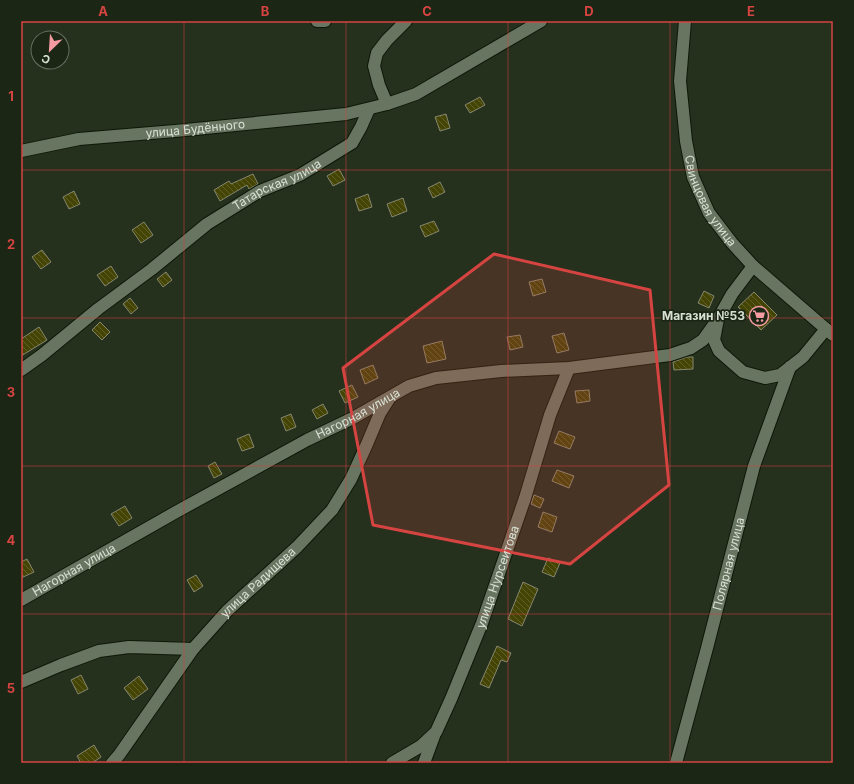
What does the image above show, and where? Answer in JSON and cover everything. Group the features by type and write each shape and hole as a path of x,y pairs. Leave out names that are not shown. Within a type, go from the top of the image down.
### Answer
{"street":[{"path":"317,21 325,21"},
{"path":"387,104 379,86 374,66 377,53 387,40 406,21"},
{"path":"370,108 416,94 541,21"},
{"name":"Свинцовая улица","path":"685,21 680,81 686,142 693,177 709,213 732,243 753,266 830,332"},
{"name":"улица Будённого","path":"21,151 80,139 294,120 346,114 370,108"},
{"name":"Татарская улица","path":"21,370 42,356 98,309 152,269 207,224 260,191 300,174 352,143 370,108"},
{"path":"753,266 732,294 718,319 714,340 719,351 744,372 766,378 780,375 803,357 830,332"},
{"name":"Нагорная улица","path":"21,600 64,574 176,512 308,440 353,418 409,386 436,378 502,371 569,368 670,355 691,348 703,340 718,319"},
{"name":"Полярная улица","path":"676,763 754,466 790,367"},
{"name":"улица Нурсеитова","path":"392,763 420,746 436,732 451,699 482,622 525,498 550,415 569,368"},
{"name":"улица Радищева","path":"112,763 193,648 227,611 297,547 332,510 351,479 368,444 380,413 391,396"},
{"path":"21,682 100,650 129,647 193,648"},
{"path":"424,763 436,732"}],"highlighted area":[{"path":"494,254 650,290 669,485 570,564 373,525 343,368"}],"building":[{"path":"480,97 485,105 470,113 465,105"},
{"path":"446,114 450,128 440,131 435,117"},
{"path":"339,169 345,180 333,186 327,176"},
{"path":"253,174 258,184 249,189 247,185 220,201 214,190 229,181 231,184"},
{"path":"440,182 445,192 433,198 428,188"},
{"path":"74,191 80,204 69,209 63,197"},
{"path":"368,194 372,207 359,211 355,199"},
{"path":"403,198 407,211 392,217 387,204"},
{"path":"434,221 439,231 425,237 420,226"},
{"path":"144,222 153,235 141,243 132,230"},
{"path":"42,250 51,262 41,269 32,257"},
{"path":"111,266 118,277 105,286 97,275"},
{"path":"166,272 172,280 163,287 157,279"},
{"path":"542,279 546,292 533,296 529,282"},
{"path":"704,291 714,296 709,308 698,303"},
{"path":"754,292 777,315 761,330 738,307"},
{"path":"130,298 138,308 131,314 123,304"},
{"path":"100,322 110,332 102,340 92,330"},
{"path":"39,327 47,340 21,356 21,339"},
{"path":"564,333 569,350 557,353 552,336"},
{"path":"520,335 523,347 510,350 507,337"},
{"path":"442,341 446,359 427,363 423,346"},
{"path":"687,357 693,357 693,369 674,370 673,362"},
{"path":"373,365 378,378 365,384 360,370"},
{"path":"352,385 358,397 345,403 339,391"},
{"path":"589,390 590,401 577,403 575,391"},
{"path":"323,404 328,413 317,419 312,410"},
{"path":"291,414 296,427 286,431 281,418"},
{"path":"559,431 575,437 570,449 554,443"},
{"path":"249,434 254,447 242,451 237,439"},
{"path":"215,462 222,474 214,478 208,466"},
{"path":"557,470 574,476 569,488 552,481"},
{"path":"534,495 544,499 540,508 531,504"},
{"path":"125,506 132,518 119,526 111,514"},
{"path":"543,512 557,517 552,532 538,527"},
{"path":"548,558 560,563 554,577 542,572"},
{"path":"27,559 34,572 21,578 21,562"},
{"path":"196,575 203,586 194,592 187,580"},
{"path":"523,582 538,589 522,626 508,619"},
{"path":"497,646 511,653 507,662 501,660 489,688 480,684"},
{"path":"81,675 88,689 78,694 71,680"},
{"path":"139,676 148,689 133,700 124,688"},
{"path":"94,745 101,757 92,763 81,763 77,756"}],"place":[{"name":"Магазин №53","path":"759,316"}]}
